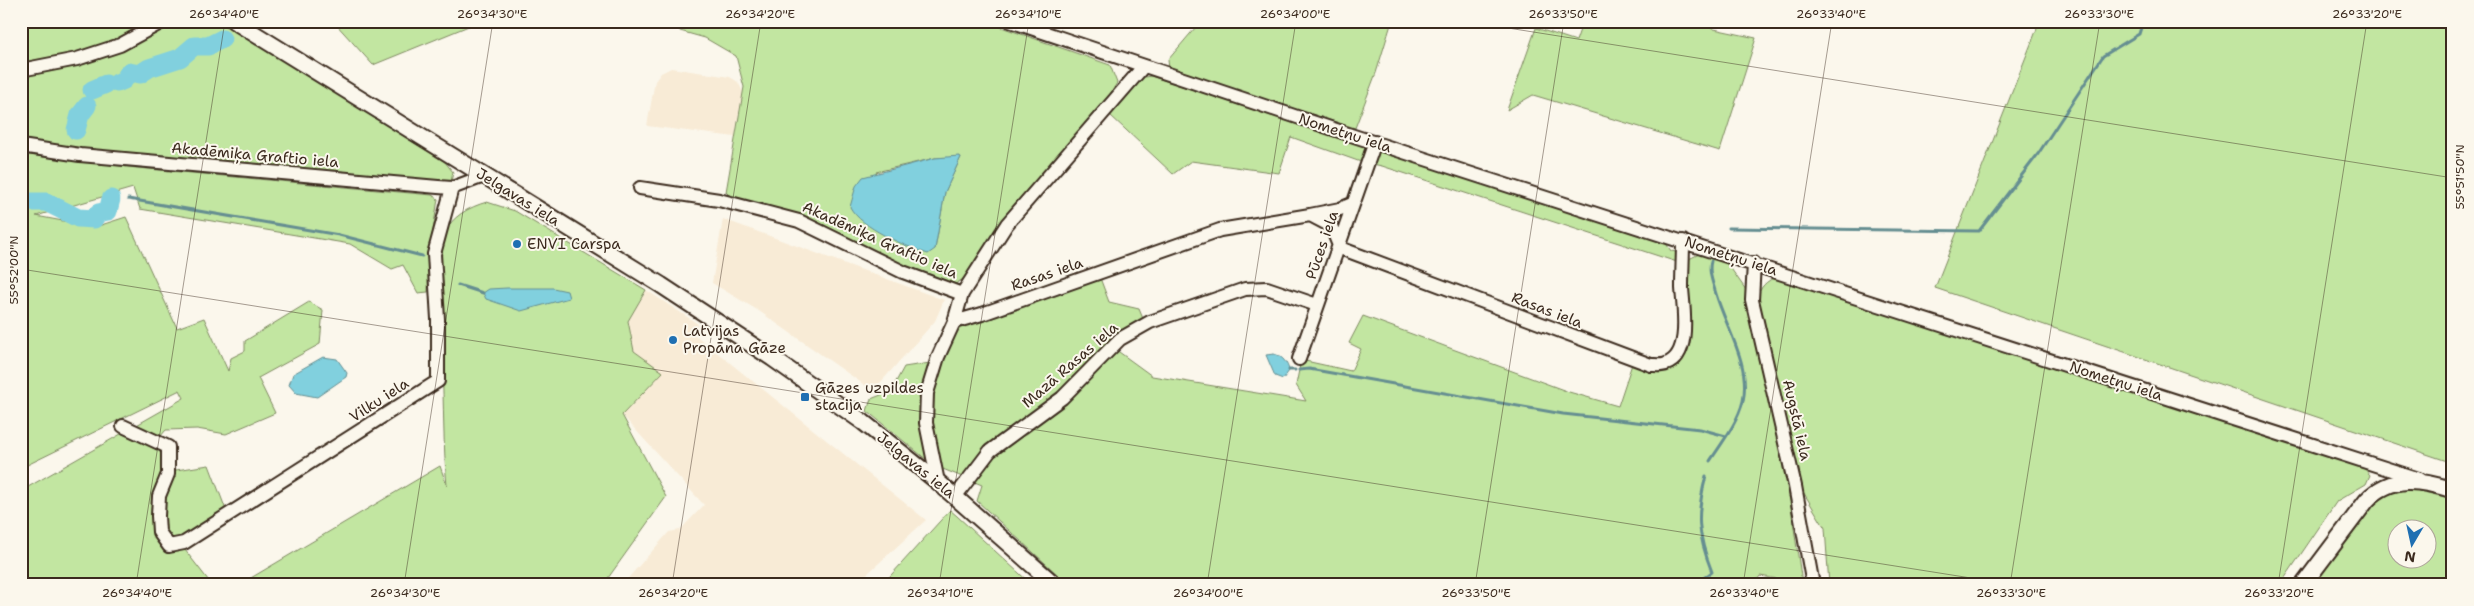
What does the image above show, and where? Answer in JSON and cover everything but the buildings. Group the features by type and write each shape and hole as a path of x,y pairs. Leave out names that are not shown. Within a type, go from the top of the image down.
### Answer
{"street":[{"path":"21,70 77,59 120,45 164,21"},
{"name":"Jelgavas iela","path":"234,21 661,285 772,358 863,422 938,482 1055,585"},
{"name":"Nometņu iela","path":"1010,21 1144,67 2453,490"},
{"path":"962,294 1007,224 1144,67"},
{"name":"Pūces iela","path":"1299,359 1317,305 1340,248 1352,204 1375,142"},
{"name":"Akadēmiķa Graftio iela","path":"21,146 90,156 452,188 484,176"},
{"name":"Vilku iela","path":"123,426 168,447 168,474 159,496 158,516 159,532 169,546 184,543 438,382 438,319 434,254 452,188"},
{"name":"Akadēmiķa Graftio iela","path":"640,188 719,200 799,220 903,272 962,294 954,322"},
{"name":"Rasas iela","path":"954,322 1000,308 1220,230 1310,216 1340,209 1352,204"},
{"path":"1310,216 1331,226 1340,248"},
{"name":"Rasas iela","path":"1340,248 1651,365 1666,364 1676,357 1682,341 1686,314 1682,290 1683,241"},
{"name":"Augstā iela","path":"1754,263 1752,300 1795,486 1813,585"},
{"name":"Mazā Rasas iela","path":"955,497 990,451 1062,398 1120,339 1150,322 1245,289 1267,288 1317,305"},
{"path":"938,482 926,424 927,394 938,357 954,322"},
{"path":"2303,585 2367,500 2378,489 2387,484 2428,482"}],"shaded area":[{"path":"671,68 730,77 738,82 743,92 735,137 647,126 655,81 661,73"},
{"path":"723,219 944,300 935,321 873,391 759,311 712,283"},
{"path":"646,290 698,324 694,334 926,520 855,585 622,585 669,532 680,530 704,505 622,415 662,373 634,351 628,321"}],"green space":[{"path":"21,21 155,21 90,48 21,67"},
{"path":"174,21 220,21 445,162 453,172 451,182 79,148 21,140 21,75 123,48"},
{"path":"471,21 471,25 373,65 334,22"},
{"path":"671,21 984,21 1110,65 1117,83 1101,109 966,277 951,287 807,220 733,199 726,192 744,87 736,56 705,38 680,31","holes":["961,157 945,192 935,249 876,172 935,158"]},
{"path":"1201,21 1392,21 1376,73 1355,128 1169,69 1168,60"},
{"path":"1583,21 1700,21 1714,29 1756,38 1720,151 1533,95 1507,110 1536,28 1576,41"},
{"path":"2040,21 2453,21 2453,463 1935,288"},
{"path":"1151,76 1665,242 1671,251 1676,252 1677,262 1382,166 1358,161 1291,137 1279,173 1191,161 1173,174 1110,115 1139,78"},
{"path":"21,154 137,168 432,195 438,199 429,255 428,292 418,293 403,265 392,269 350,244 140,209 133,188 36,216 95,227 126,217 177,328 204,318 228,371 231,358 245,351 245,341 309,302 323,310 320,344 258,378 275,413 226,434 197,429 166,430 153,445 176,470 209,465 226,510 178,541 212,585 21,585 21,491 184,398 180,390 21,468"},
{"path":"487,202 515,211 646,290 628,321 634,351 663,372 622,415 666,497 603,585 239,585 440,466 447,486 442,364 437,299 439,250 446,229 455,218 467,210"},
{"path":"1699,254 1727,263 1746,290 1790,501 1802,583 1760,576 1753,585 1069,585 977,501 982,485 933,465 867,411 871,399 891,391 904,367 943,361 953,334 961,327 1100,278 1109,302 1139,309 1144,321 1108,344 1152,376 1306,401 1296,385 1301,360 1351,371 1361,349 1349,343 1363,316 1569,392 1618,406 1632,364 1678,361 1686,268 1689,259"},
{"path":"1775,277 2364,468 2370,475 2366,484 2337,501 2280,585 1829,585 1825,528 1799,485 1757,305 1758,295 1762,288"},
{"path":"2411,489 2453,499 2453,585 2312,585 2349,534 2371,508 2391,493"},
{"path":"950,510 957,516 1032,585 882,585"}],"water":[{"path":"961,157 945,192 935,249 928,254 873,229 856,215 850,207 856,186 863,177 935,158"},
{"path":"553,288 567,291 569,298 521,311 486,299 483,293 489,289"},
{"path":"1274,354 1282,358 1288,368 1289,371 1283,379 1275,376 1266,355"},
{"path":"323,357 337,359 347,373 346,377 317,397 296,393 289,385 293,374"}],"waterway":[{"path":"1729,228 1979,231 2038,154 2103,56 2139,34 2143,21"},
{"path":"117,83 124,80 129,72 140,74 149,68 180,58 194,46 208,46 222,39"},
{"path":"92,90 106,84"},
{"path":"76,130 80,115 87,106"},
{"path":"21,208 27,202 46,202 78,218 94,219 98,213 108,211 111,199"},
{"path":"128,199 339,235 422,256"},
{"path":"1710,461 1741,409 1745,387 1741,360 1712,282 1711,261"},
{"path":"458,285 483,293"},
{"path":"1299,370 1309,369 1563,414 1700,429 1726,436"},
{"path":"1289,370 1295,370"},
{"path":"1694,585 1712,572 1703,546 1700,524 1701,502 1706,476"}],"place":[{"name":"ENVI Carspa","path":"517,244"},
{"name":"Latvijas Propāna Gāze","path":"673,340"},
{"name":"Gāzes uzpildes stacija","path":"805,397"}]}
